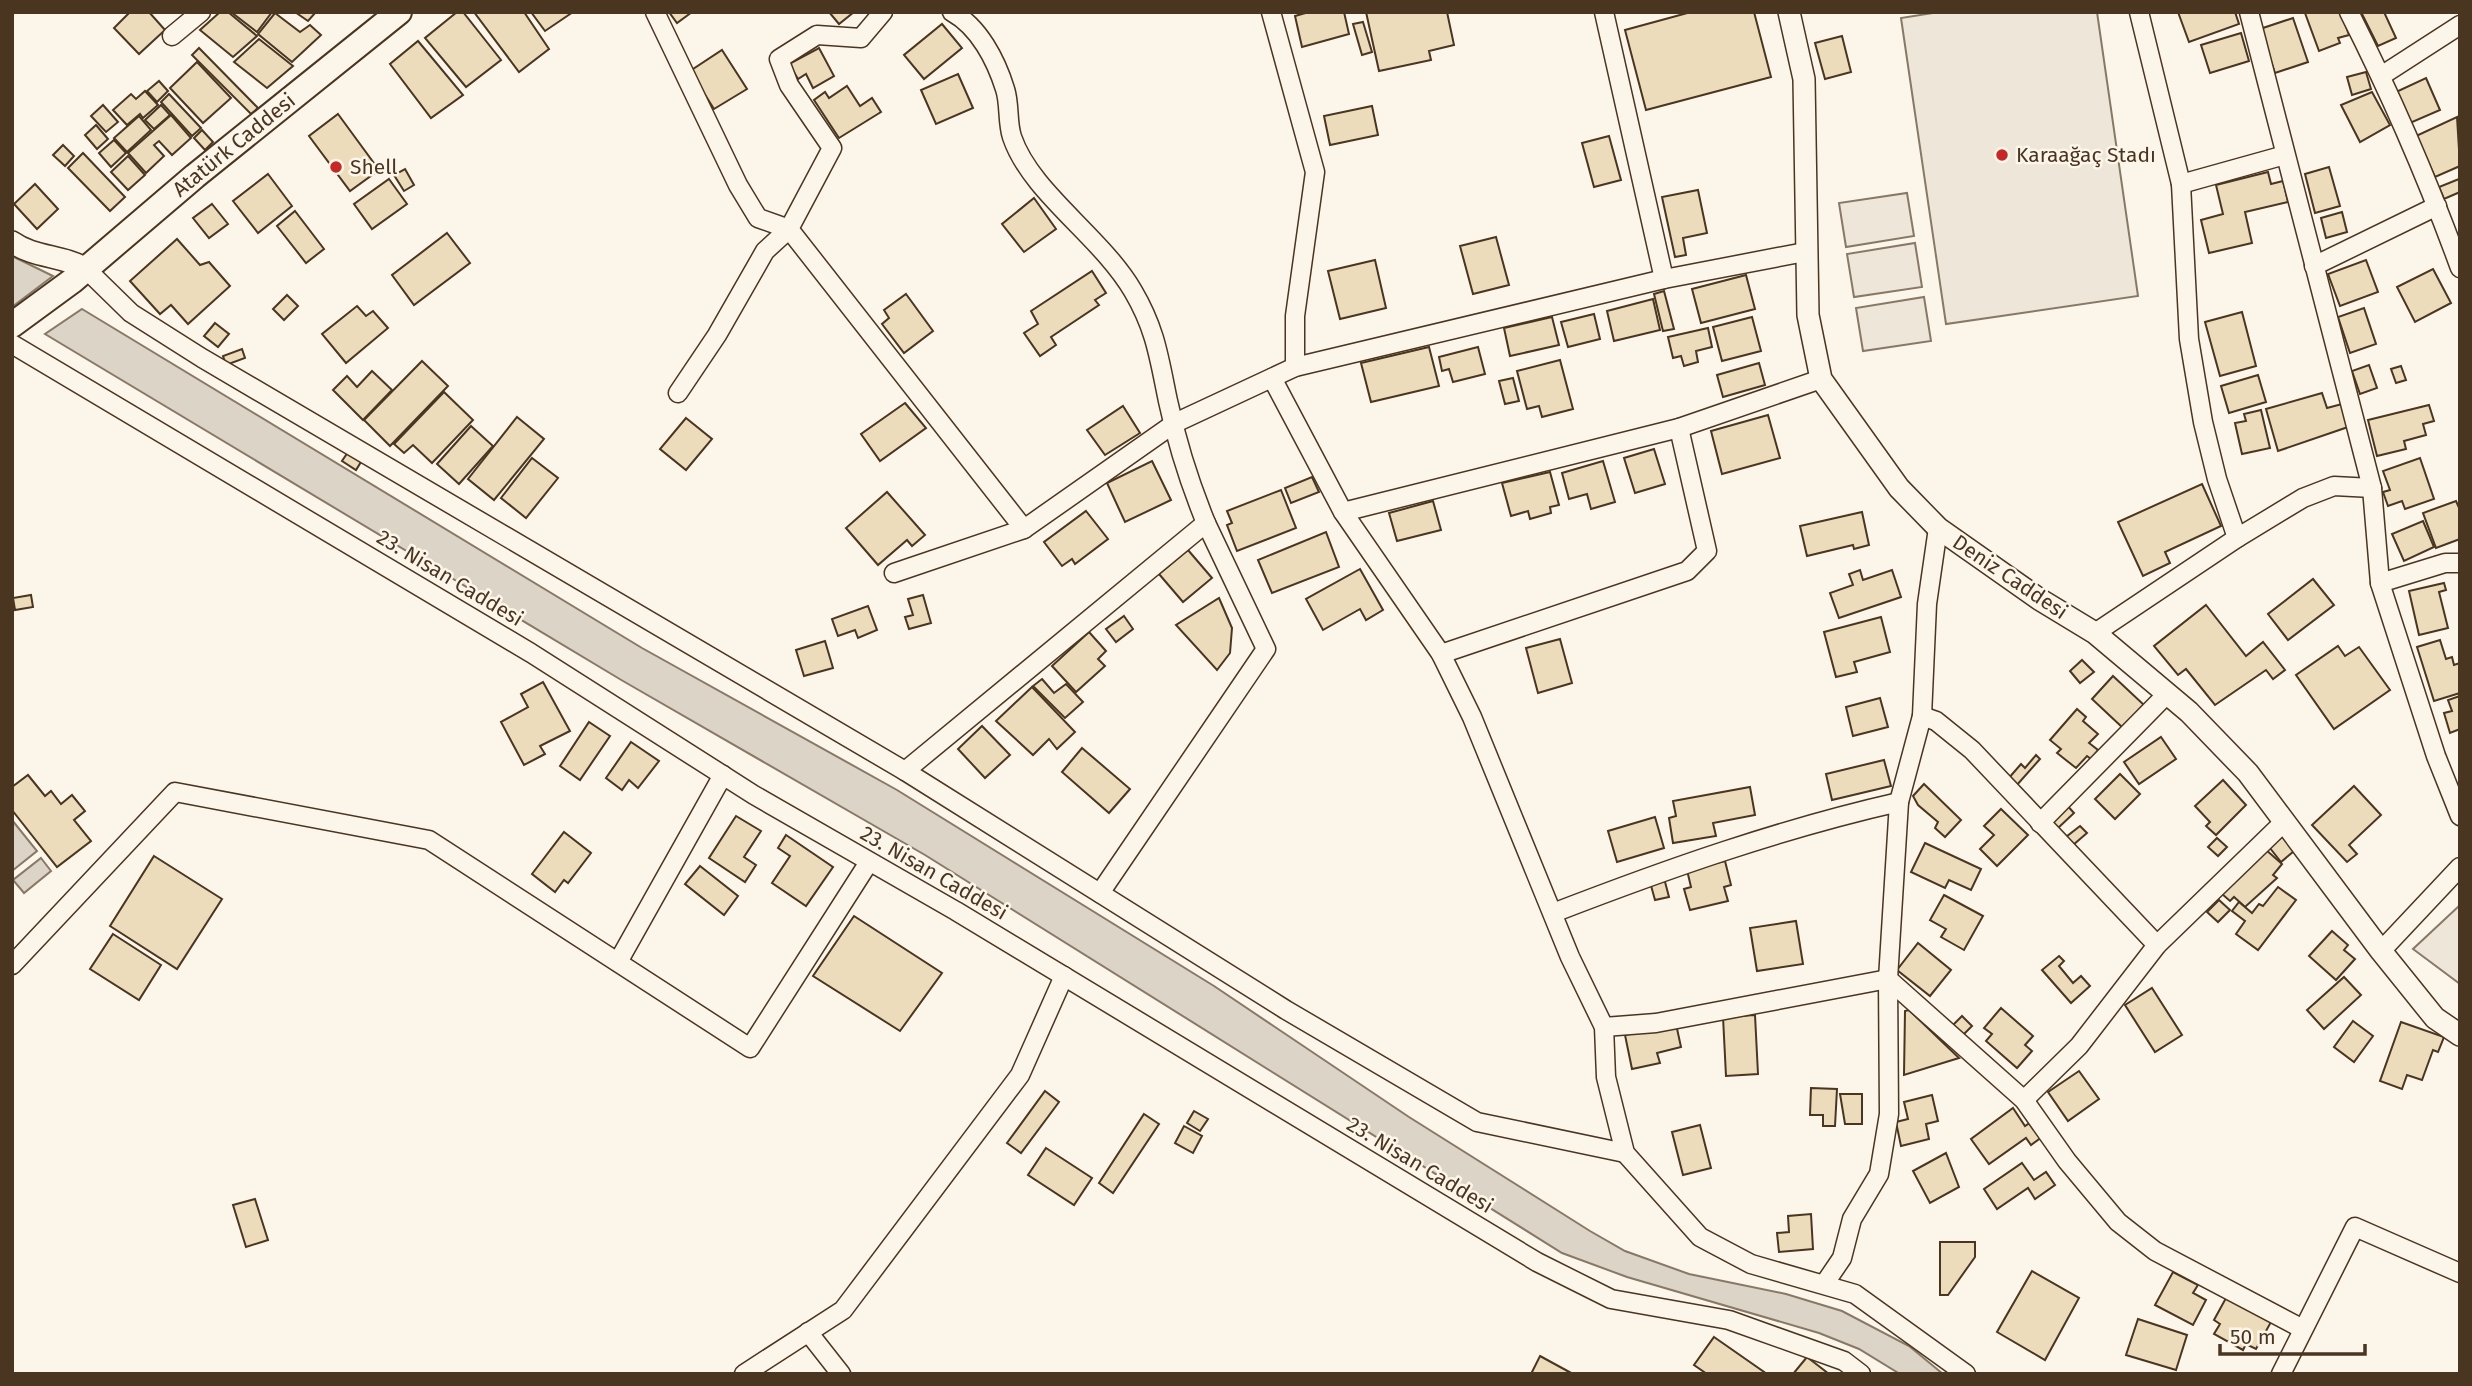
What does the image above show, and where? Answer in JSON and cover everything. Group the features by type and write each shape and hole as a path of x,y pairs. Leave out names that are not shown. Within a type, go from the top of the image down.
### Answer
{"main road":[{"name":"Atatürk Caddesi","path":"12,325 79,275 195,176 400,12"}],"street":[{"path":"173,36 201,12"},
{"path":"655,12 738,185 758,218 789,229 1024,529"},
{"path":"678,393 717,335 765,251 789,229 832,148 789,85 779,59 817,35 861,38 883,12"},
{"path":"952,12 967,21 980,37 1005,90 1012,136 1033,175 1112,258 1134,292 1158,344 1187,477 1266,649 1100,893"},
{"path":"1271,12 1315,172 1294,316 1295,367"},
{"path":"1604,12 1664,279"},
{"name":"Deniz Caddesi","path":"1789,12 1804,79 1808,315 1821,379 1899,488 1938,528 2039,599 2095,633 2167,694 2248,773 2381,951 2435,1018 2460,1035"},
{"path":"2139,12 2181,184 2189,339 2214,467 2237,538"},
{"path":"2249,12 2372,488 2380,583 2435,757 2460,816"},
{"path":"2349,12 2381,76 2437,206 2460,268"},
{"path":"2381,76 2460,25"},
{"path":"2181,184 2285,155"},
{"path":"2314,266 2437,206"},
{"path":"12,242 40,254 68,259 79,275 131,313 202,358 905,771 1286,1010 1477,1122 1625,1153"},
{"path":"894,573 1024,529 1175,423 1295,367 1664,279 1805,253"},
{"name":"23. Nisan Caddesi","path":"12,344 531,653 723,775 1064,976 1537,1262 1611,1299 1729,1320 1844,1361 1861,1374"},
{"path":"1272,378 1343,512 1441,654 1472,717 1553,913 1604,1027 1606,1077 1625,1153 1700,1237 1751,1264 1825,1283 1855,1294 1966,1374"},
{"path":"1343,512 1679,428 1821,379"},
{"path":"1441,654 1687,571 1707,551 1679,428"},
{"path":"2095,633 2237,538 2303,498 2334,486 2372,488"},
{"path":"905,771 1206,523"},
{"path":"1825,1283 1842,1258 1852,1219 1878,1174 1889,1114 1888,979 1899,802 1922,716 1927,604 1938,528"},
{"path":"2380,583 2445,563 2460,563"},
{"path":"2040,823 2167,694"},
{"path":"1922,716 1936,721 1972,750 2157,945"},
{"path":"618,962 723,775"},
{"path":"12,965 176,792 429,840 750,1048 869,862"},
{"path":"1553,913 1654,874 1819,820 1899,802"},
{"path":"2024,1100 2079,1046 2157,945 2284,822"},
{"path":"2381,951 2460,867"},
{"path":"744,1374 843,1310 1020,1075 1064,976"},
{"path":"1604,1027 1656,1023 1888,979"},
{"path":"1888,979 2024,1100 2067,1161 2118,1222 2155,1251 2301,1328"},
{"path":"2281,1374 2301,1328 2355,1227 2460,1273"},
{"path":"808,1332 841,1374"}],"shaded area":[{"path":"1939,12 2097,12 2138,296 1946,324 1901,18"},
{"path":"1907,193 1914,236 1846,247 1839,203"},
{"path":"1915,243 1922,287 1854,297 1847,254"},
{"path":"12,256 53,276 12,307"},
{"path":"1924,297 1931,341 1863,351 1856,308"},
{"path":"82,309 642,648 897,790 1214,986 1409,1117 1590,1231 1625,1251 1689,1274 1786,1294 1842,1311 1909,1346 1943,1374 1900,1374 1859,1349 1819,1333 1627,1277 1562,1253 925,855 623,681 45,334"},
{"path":"12,820 37,851 12,871"},
{"path":"41,858 51,871 24,893 13,880"},
{"path":"2460,905 2460,984 2413,949"}],"building":[{"path":"130,12 149,12 165,30 139,54 114,28"},
{"path":"220,12 228,12 257,36 233,57 200,30"},
{"path":"231,12 272,12 257,32"},
{"path":"295,12 316,12 308,21"},
{"path":"457,12 463,12 501,60 466,87 425,38"},
{"path":"474,12 524,12 549,49 519,72"},
{"path":"531,12 573,12 545,31"},
{"path":"669,12 692,12 677,23"},
{"path":"829,12 854,12 839,24"},
{"path":"1309,12 1344,12 1349,34 1302,47 1295,16"},
{"path":"1366,12 1447,12 1454,45 1429,51 1431,60 1379,71"},
{"path":"1691,12 1754,12 1771,77 1646,110 1625,30"},
{"path":"2178,12 2235,12 2239,24 2189,42"},
{"path":"2341,12 2349,35 2338,38 2340,43 2319,51 2305,13"},
{"path":"2361,12 2384,12 2396,38 2378,46"},
{"path":"275,13 300,32 310,25 321,35 292,62 258,34"},
{"path":"2293,18 2308,62 2275,73 2260,29"},
{"path":"1363,22 1372,52 1362,55 1353,24"},
{"path":"942,24 962,48 924,79 904,55"},
{"path":"2241,33 2249,61 2210,73 2201,45"},
{"path":"1842,36 1851,72 1825,79 1815,43"},
{"path":"259,39 293,66 267,88 234,62"},
{"path":"418,41 463,95 431,118 390,64"},
{"path":"199,48 258,108 251,114 192,55"},
{"path":"819,48 834,76 813,88 806,74 798,79 789,64"},
{"path":"722,50 747,89 714,109 690,71"},
{"path":"197,62 231,98 203,123 170,88"},
{"path":"2366,72 2371,89 2352,95 2347,77"},
{"path":"958,74 973,108 936,124 921,90"},
{"path":"2426,78 2440,110 2410,123 2396,92"},
{"path":"159,81 168,91 157,102 147,91"},
{"path":"847,86 860,106 872,98 881,112 839,138 814,100 825,92 829,98"},
{"path":"145,91 158,105 143,118 140,114 127,125 113,110 131,94 136,99"},
{"path":"2372,92 2390,125 2360,142 2341,105"},
{"path":"169,94 201,128 192,136 161,102"},
{"path":"103,105 118,122 106,132 91,116"},
{"path":"161,105 170,115 154,129 145,120"},
{"path":"1372,106 1378,135 1330,145 1324,116"},
{"path":"338,114 379,170 350,191 309,136"},
{"path":"171,115 191,138 172,155 159,141 154,145 164,156 146,173 128,153"},
{"path":"139,116 151,130 127,152 114,138"},
{"path":"2457,117 2460,166 2435,177 2416,136"},
{"path":"96,125 108,139 97,149 85,135"},
{"path":"202,130 213,142 205,150 194,138"},
{"path":"1609,136 1621,180 1594,187 1582,143"},
{"path":"114,140 126,153 111,167 99,153"},
{"path":"63,145 74,156 65,166 53,155"},
{"path":"83,153 125,197 110,211 68,168"},
{"path":"128,156 145,175 128,190 111,172"},
{"path":"2329,167 2340,206 2315,213 2305,174"},
{"path":"405,169 414,185 404,191 394,175"},
{"path":"2268,172 2271,184 2283,181 2288,202 2245,212 2252,243 2209,253 2201,220 2223,214 2216,185"},
{"path":"268,174 292,206 258,233 233,201"},
{"path":"389,179 407,204 372,229 354,204"},
{"path":"2459,179 2460,192 2444,199 2439,187"},
{"path":"35,184 58,209 37,229 14,204"},
{"path":"1698,190 1707,233 1683,238 1686,255 1675,257 1662,197"},
{"path":"1034,198 1056,229 1024,252 1002,224"},
{"path":"212,204 228,224 209,238 193,218"},
{"path":"295,211 324,249 306,263 277,226"},
{"path":"2342,212 2347,232 2326,238 2321,218"},
{"path":"447,233 470,263 414,305 392,275"},
{"path":"1496,237 1509,285 1473,294 1460,246"},
{"path":"177,239 200,265 209,262 230,286 188,324 171,305 160,314 130,281"},
{"path":"1375,260 1386,308 1340,319 1328,271"},
{"path":"2366,260 2378,292 2340,306 2328,274"},
{"path":"2433,269 2451,303 2415,322 2397,287"},
{"path":"1092,271 1106,293 1095,300 1099,305 1051,337 1056,345 1040,356 1024,333 1038,324 1031,311"},
{"path":"1746,275 1755,309 1701,323 1692,289"},
{"path":"1664,291 1674,329 1663,331 1654,294"},
{"path":"906,294 933,331 904,353 882,324 889,318 884,310"},
{"path":"287,295 298,306 284,320 273,309"},
{"path":"1653,299 1660,330 1614,341 1607,311"},
{"path":"357,306 366,316 373,311 388,328 346,363 322,334"},
{"path":"2364,308 2376,344 2350,353 2338,317"},
{"path":"2242,312 2256,366 2220,376 2205,322"},
{"path":"1594,314 1600,339 1568,347 1561,322"},
{"path":"1552,317 1559,345 1510,356 1504,328"},
{"path":"1752,317 1761,351 1722,361 1713,327"},
{"path":"215,323 229,334 218,347 204,336"},
{"path":"1708,328 1712,347 1696,351 1698,362 1684,366 1681,356 1673,358 1668,337"},
{"path":"1429,347 1439,386 1371,402 1361,363"},
{"path":"1478,347 1485,374 1453,382 1449,369 1442,371 1439,357"},
{"path":"242,349 245,358 226,365 223,356"},
{"path":"1560,360 1573,409 1542,417 1539,406 1527,409 1517,371"},
{"path":"422,361 448,386 390,446 364,420"},
{"path":"1759,363 1765,385 1723,397 1717,375"},
{"path":"2369,365 2377,388 2360,394 2352,371"},
{"path":"2401,366 2406,380 2396,383 2391,369"},
{"path":"372,371 392,390 363,420 333,390 347,376 357,387"},
{"path":"2258,375 2266,402 2229,413 2221,386"},
{"path":"1513,378 1519,401 1505,404 1499,381"},
{"path":"444,392 473,420 432,463 413,445 404,453 394,444"},
{"path":"2322,393 2327,408 2342,404 2348,427 2278,451 2266,409"},
{"path":"905,403 926,428 880,461 861,434"},
{"path":"2429,405 2434,421 2423,424 2426,435 2404,441 2406,449 2377,456 2368,420"},
{"path":"1123,406 1140,433 1105,455 1087,430"},
{"path":"2261,410 2270,448 2242,454 2235,423 2246,421 2244,414"},
{"path":"1768,415 1780,458 1722,474 1711,431"},
{"path":"517,417 544,439 494,500 468,479"},
{"path":"686,418 712,439 686,470 660,449"},
{"path":"471,426 493,446 459,484 437,464"},
{"path":"350,449 364,457 356,470 342,461"},
{"path":"1654,449 1665,484 1635,493 1624,458"},
{"path":"532,458 558,478 526,518 501,498"},
{"path":"2420,458 2434,499 2405,509 2402,501 2388,506 2383,492 2390,490 2383,471"},
{"path":"1152,461 1171,500 1125,522 1107,483"},
{"path":"1603,461 1615,502 1591,509 1587,494 1569,499 1562,473"},
{"path":"1550,472 1559,505 1550,507 1551,513 1530,519 1528,511 1511,516 1502,483"},
{"path":"1312,477 1319,492 1291,503 1285,488"},
{"path":"2202,484 2221,526 2165,552 2170,563 2143,576 2118,522"},
{"path":"1281,490 1296,528 1237,551 1227,525 1232,523 1227,511"},
{"path":"887,492 925,535 912,546 907,540 878,565 846,528"},
{"path":"1433,501 1441,530 1397,541 1389,513"},
{"path":"2456,501 2460,510 2460,539 2436,548 2423,513"},
{"path":"1086,511 1108,539 1075,564 1072,559 1062,566 1044,542"},
{"path":"1862,512 1869,545 1854,549 1853,545 1807,556 1800,526"},
{"path":"2423,521 2434,547 2404,561 2392,534"},
{"path":"1326,532 1339,567 1272,593 1258,560"},
{"path":"1188,550 1212,578 1183,602 1159,574"},
{"path":"1360,569 1383,610 1366,620 1360,609 1323,630 1306,599"},
{"path":"1860,570 1863,580 1892,570 1901,597 1839,618 1830,593 1853,585 1849,574"},
{"path":"2313,579 2334,605 2288,640 2268,614"},
{"path":"2444,583 2446,590 2439,592 2448,628 2419,635 2409,591"},
{"path":"31,595 33,607 15,610 13,598"},
{"path":"923,595 931,623 909,629 905,617 913,615 908,599"},
{"path":"1219,598 1232,628 1230,653 1217,670 1176,625"},
{"path":"2206,605 2246,656 2263,642 2285,670 2273,679 2266,670 2215,705 2186,669 2178,675 2154,646"},
{"path":"868,606 877,630 858,638 855,630 838,636 832,619"},
{"path":"1124,616 1133,629 1116,642 1106,629"},
{"path":"1881,617 1890,652 1854,662 1857,672 1836,677 1824,632"},
{"path":"1089,632 1106,651 1098,659 1105,666 1076,692 1052,666"},
{"path":"1560,639 1572,683 1538,693 1526,648"},
{"path":"2440,640 2446,659 2452,657 2454,665 2460,663 2460,693 2434,701 2417,647"},
{"path":"825,641 833,668 804,676 796,650"},
{"path":"2338,646 2345,656 2359,647 2390,690 2334,729 2296,675"},
{"path":"2082,660 2094,672 2080,683 2070,671"},
{"path":"2113,676 2144,705 2123,728 2092,699"},
{"path":"1042,679 1054,693 1066,684 1083,702 1065,718 1033,686"},
{"path":"543,682 570,731 540,746 545,754 524,765 501,722 528,707 521,694"},
{"path":"1032,687 1075,732 1057,749 1049,739 1033,755 996,721"},
{"path":"2460,696 2460,729 2450,733 2444,713 2452,711 2448,700"},
{"path":"1880,698 1888,727 1853,736 1846,707"},
{"path":"2077,709 2086,717 2083,721 2098,734 2089,743 2098,750 2091,759 2087,756 2076,768 2057,753 2061,749 2050,740"},
{"path":"589,722 610,736 580,780 560,766"},
{"path":"982,726 1010,755 985,778 958,749"},
{"path":"2161,737 2176,759 2139,784 2124,762"},
{"path":"631,742 659,761 638,788 629,780 622,790 606,778"},
{"path":"1082,748 1130,789 1109,813 1062,772"},
{"path":"2036,755 2040,759 2016,786 2008,779 2021,764 2025,768"},
{"path":"1884,760 1891,786 1832,800 1826,774"},
{"path":"2120,774 2140,794 2115,819 2095,799"},
{"path":"28,775 45,796 51,791 61,804 72,795 85,811 74,820 91,841 57,867 12,810 12,787"},
{"path":"2223,780 2246,805 2216,835 2206,826 2210,822 2195,806"},
{"path":"1924,784 1961,820 1945,837 1935,828 1938,822 1918,805 1913,796"},
{"path":"2354,786 2381,815 2349,845 2357,854 2347,862 2312,825"},
{"path":"1750,787 1755,815 1713,823 1716,836 1673,843 1669,818 1676,816 1673,801"},
{"path":"2065,803 2074,813 2057,829 2048,818"},
{"path":"2001,809 2028,835 1997,866 1980,849 1994,835 1984,826"},
{"path":"736,816 761,831 744,857 756,865 745,882 709,858"},
{"path":"1655,817 1664,848 1617,862 1608,831"},
{"path":"2080,826 2087,833 2073,845 2066,837"},
{"path":"564,832 591,853 568,883 564,880 555,892 532,874"},
{"path":"2279,832 2294,851 2281,862 2266,843"},
{"path":"786,835 833,867 806,906 772,883 790,856 778,848"},
{"path":"2217,838 2227,847 2218,856 2208,847"},
{"path":"1925,843 1981,869 1971,890 1949,880 1945,888 1911,872"},
{"path":"2265,849 2282,864 2273,875 2277,878 2245,907 2234,897 2230,901 2222,894"},
{"path":"154,856 222,899 177,969 110,926"},
{"path":"1725,861 1731,885 1724,887 1728,901 1690,910 1684,889 1691,887 1687,870"},
{"path":"700,866 738,896 724,915 685,884"},
{"path":"1664,878 1669,897 1655,900 1650,882"},
{"path":"2278,887 2296,900 2258,950 2236,934 2245,921 2232,911 2239,902 2252,913 2259,904 2263,906"},
{"path":"1944,895 1983,916 1964,950 1941,937 1946,929 1930,920"},
{"path":"2219,900 2230,910 2218,922 2207,912"},
{"path":"854,916 942,973 900,1031 813,976"},
{"path":"1796,921 1803,964 1757,971 1750,928"},
{"path":"2332,931 2348,945 2344,950 2355,959 2336,980 2309,956"},
{"path":"113,934 161,965 139,1000 90,969"},
{"path":"1918,943 1951,970 1930,996 1897,970"},
{"path":"2059,956 2064,961 2059,966 2073,983 2081,976 2090,986 2071,1003 2042,970"},
{"path":"2344,977 2361,995 2324,1029 2307,1010"},
{"path":"2152,988 2182,1035 2155,1052 2125,1005"},
{"path":"2001,1008 2033,1036 2025,1045 2032,1051 2017,1068 1986,1041 1992,1034 1984,1028"},
{"path":"1909,1010 1959,1058 1904,1075 1905,1011"},
{"path":"1755,1015 1758,1074 1726,1076 1723,1017"},
{"path":"1962,1016 1972,1026 1962,1036 1952,1026"},
{"path":"2353,1021 2373,1036 2354,1062 2334,1047"},
{"path":"2401,1022 2444,1037 2438,1052 2433,1050 2422,1080 2407,1075 2402,1089 2380,1081"},
{"path":"1676,1024 1681,1047 1657,1053 1660,1063 1632,1069 1625,1035"},
{"path":"2079,1071 2099,1099 2068,1121 2048,1092"},
{"path":"1811,1088 1837,1089 1835,1126 1823,1126 1823,1115 1810,1115"},
{"path":"1045,1091 1059,1102 1021,1153 1007,1143"},
{"path":"1840,1094 1862,1094 1862,1124 1845,1124"},
{"path":"1932,1095 1938,1121 1926,1124 1929,1139 1901,1146 1896,1122 1908,1119 1904,1102"},
{"path":"2013,1108 2025,1126 2031,1122 2042,1137 2031,1145 2026,1138 1989,1164 1971,1139"},
{"path":"1194,1111 1208,1119 1200,1131 1187,1123"},
{"path":"1144,1114 1159,1124 1113,1193 1099,1183"},
{"path":"1700,1125 1711,1168 1683,1175 1672,1132"},
{"path":"1184,1126 1202,1136 1193,1153 1175,1143"},
{"path":"1046,1148 1092,1178 1074,1205 1028,1175"},
{"path":"1946,1153 1959,1187 1930,1203 1913,1171"},
{"path":"2022,1163 2034,1180 2046,1172 2055,1185 2035,1199 2028,1188 1997,1209 1984,1189"},
{"path":"255,1199 268,1240 246,1247 233,1205"},
{"path":"1811,1214 1813,1249 1779,1252 1777,1233 1789,1232 1788,1216"},
{"path":"1940,1242 1975,1242 1975,1257 1948,1295 1940,1295"},
{"path":"2032,1271 2079,1298 2045,1360 1997,1332"},
{"path":"2173,1272 2198,1285 2193,1293 2206,1300 2193,1325 2155,1305"},
{"path":"2226,1298 2271,1322 2256,1349 2246,1344 2243,1350 2214,1334 2220,1324 2214,1320"},
{"path":"2138,1319 2187,1335 2176,1370 2126,1355"},
{"path":"1714,1337 1767,1374 1707,1374 1694,1365"},
{"path":"1540,1356 1573,1374 1531,1374"},
{"path":"1807,1357 1829,1374 1793,1374"}],"place":[{"name":"Karaağaç Stadı","path":"2002,155"},
{"name":"Shell","path":"336,167"}]}
